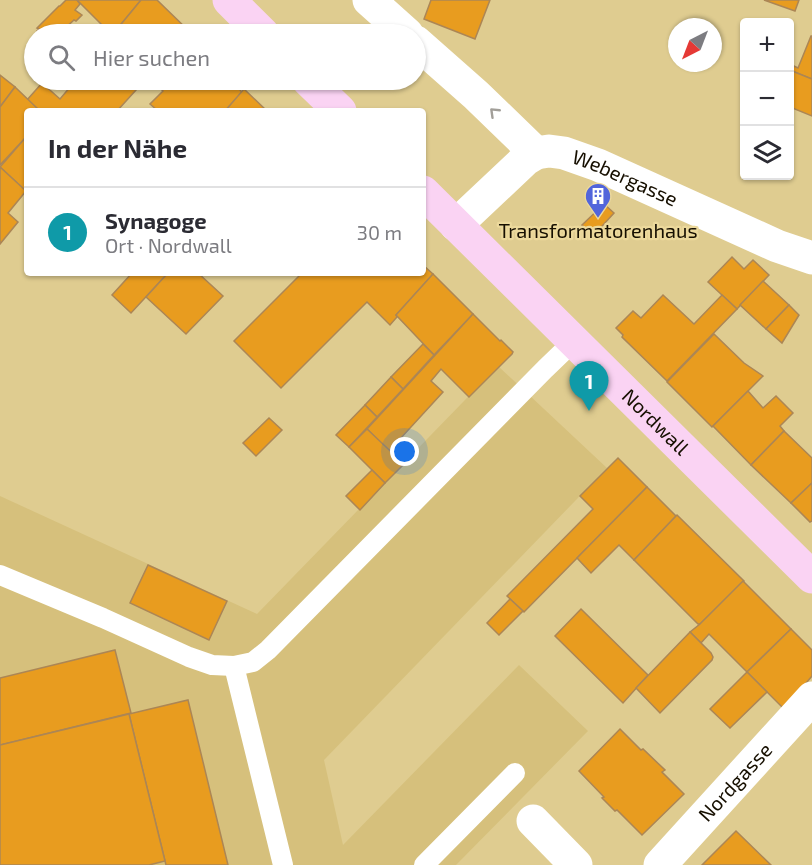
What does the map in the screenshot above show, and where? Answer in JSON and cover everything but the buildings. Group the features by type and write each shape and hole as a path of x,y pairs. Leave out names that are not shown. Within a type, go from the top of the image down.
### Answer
{"main road":[{"path":"229,0 253,24"},
{"path":"319,90 337,108"},
{"name":"Nordwall","path":"426,195 812,577"}],"street":[{"path":"369,0 396,24"},
{"path":"426,51 536,153 526,159 456,225"},
{"name":"Webergasse","path":"536,153 549,151 564,153 598,165 777,246 812,258"},
{"name":"Nordgasse","path":"660,865 812,699"},
{"path":"533,821 576,865"}],"lane":[{"path":"0,575 212,665 234,666 253,662 268,650 573,342"},
{"path":"234,666 283,865"},
{"path":"424,865 515,773"}],"shaded area":[{"path":"498,366 607,468 324,760 343,845 519,665 588,731 456,865 0,865 0,496 257,614"}],"place":[{"name":"Transformatorenhaus","path":"598,219"},
{"name":"Synagoge","path":"589,411"}]}
